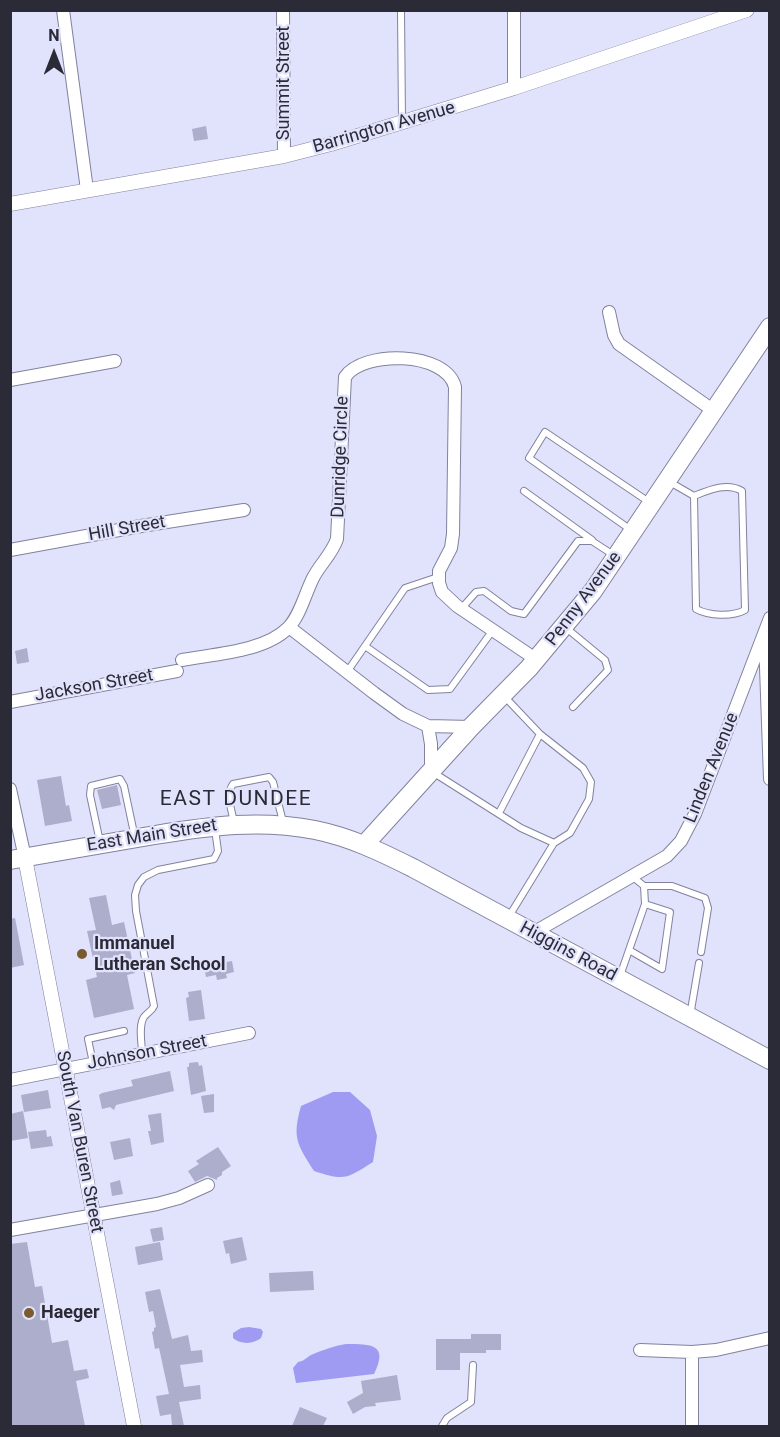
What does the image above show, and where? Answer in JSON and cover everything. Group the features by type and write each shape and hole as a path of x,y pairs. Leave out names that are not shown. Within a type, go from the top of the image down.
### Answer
{"main road":[{"name":"Penny Avenue","path":"365,844 471,727 537,660 564,627 617,557 770,327"},
{"name":"East Main Street","path":"18,859 135,838 235,824 316,830 365,844"},
{"name":"Higgins Road","path":"365,844 770,1060"}],"street":[{"path":"63,10 87,190"},
{"name":"Summit Street","path":"283,10 284,156"},
{"path":"514,10 514,88"},
{"name":"Barrington Avenue","path":"10,204 284,156 402,123 514,88 747,10"},
{"path":"609,312 614,335 620,344 714,411"},
{"name":"Dunridge Circle","path":"289,627 315,575 337,539 344,382 348,373 362,365 396,358 416,360 439,367 449,375 454,384 456,399 453,539 451,548 441,566 439,577"},
{"path":"10,380 115,361"},
{"name":"Hill Street","path":"10,550 244,510"},
{"path":"439,577 442,592 461,609 537,660"},
{"name":"Linden Avenue","path":"533,933 633,877 667,856 678,845 687,832 770,618"},
{"path":"289,627 403,714 428,726 471,727"},
{"name":"Jackson Street","path":"10,702 179,666 257,646 274,638 289,627"},
{"path":"765,632 770,779"},
{"path":"428,726 431,744 431,772"},
{"path":"10,789 18,859"},
{"name":"South Van Buren Street","path":"18,859 65,1069 134,1426"},
{"name":"Johnson Street","path":"10,1080 249,1033"},
{"path":"10,1230 157,1204 179,1198 207,1185"},
{"path":"640,1350 692,1352 716,1350 770,1338"},
{"path":"692,1352 692,1426"}],"lane":[{"path":"401,10 402,123"},
{"path":"633,532 529,458 545,432 652,504"},
{"path":"668,480 694,496"},
{"path":"735,487 742,491 745,610 738,614 705,613 696,609 694,496 714,488 735,487"},
{"path":"524,491 617,557"},
{"path":"461,609 476,592 484,591 511,611 524,614 579,541 592,541"},
{"path":"347,672 405,588 439,577"},
{"path":"564,627 605,660 608,670 573,707"},
{"path":"365,646 428,690 450,689 493,630"},
{"path":"503,695 540,734 583,768 591,782 589,799 570,833 554,843 507,919"},
{"path":"499,813 540,734"},
{"path":"431,772 522,828 554,843"},
{"path":"235,824 228,795 230,788 233,784 269,777 273,782 284,826"},
{"path":"101,844 90,795 91,786 120,779 124,786 135,838"},
{"path":"142,1053 142,1023 154,1006 136,917 135,891 142,879 158,870 214,859 218,851 215,826"},
{"path":"633,877 644,886 672,886 705,898 708,909 701,952"},
{"path":"618,979 645,904 644,886"},
{"path":"629,950 662,969 670,912 645,904"},
{"path":"690,1017 699,963"},
{"path":"93,1064 88,1039 124,1031"},
{"path":"442,1426 447,1418 471,1402 473,1365"}],"shaded area":[{"path":"333,1092 350,1092 370,1110 377,1136 373,1162 345,1177 314,1171 300,1147 297,1134 301,1106"},
{"path":"241,1328 261,1329 263,1332 261,1338 247,1343 233,1338 233,1333"},
{"path":"346,1344 363,1344 378,1351 378,1364 374,1374 296,1383 293,1368 298,1362 319,1351"}],"building":[{"path":"206,126 208,139 194,141 192,129"},
{"path":"27,648 29,662 17,664 15,651"},
{"path":"61,776 66,806 69,805 72,821 45,826 37,780"},
{"path":"117,785 121,805 102,809 97,790"},
{"name":"Immanuel Lutheran School","path":"106,895 112,925 124,922 135,973 127,975 134,1009 94,1018 86,980 97,977 87,931 96,930 89,898"},
{"path":"15,918 24,965 10,968 10,919"},
{"path":"232,961 234,972 226,974 227,978 217,980 216,975 206,977 204,966"},
{"path":"201,990 205,1019 189,1021 186,998 189,997 188,992"},
{"path":"198,1062 199,1066 202,1065 206,1091 191,1095 187,1067 189,1063"},
{"path":"170,1071 174,1091 116,1105 114,1110 110,1107 102,1109 99,1095 102,1093 133,1086 131,1080"},
{"path":"48,1090 51,1108 24,1112 21,1095"},
{"path":"214,1094 214,1112 204,1113 201,1096"},
{"path":"23,1111 28,1138 10,1141 10,1114"},
{"path":"161,1113 164,1142 151,1145 148,1115"},
{"path":"46,1130 47,1137 51,1136 53,1146 31,1149 28,1132"},
{"path":"130,1138 133,1156 114,1160 110,1142"},
{"path":"218,1147 231,1166 222,1172 217,1180 207,1176 195,1182 188,1171 199,1164 196,1161"},
{"path":"120,1180 123,1194 112,1196 110,1183"},
{"path":"162,1227 164,1240 153,1242 150,1229"},
{"path":"242,1237 247,1260 231,1264 223,1241"},
{"name":"Haeger","path":"27,1242 35,1287 42,1286 52,1343 68,1340 74,1371 87,1369 89,1378 76,1381 85,1426 10,1426 10,1244"},
{"path":"160,1242 163,1260 138,1265 135,1247"},
{"path":"313,1271 314,1290 270,1292 269,1273"},
{"path":"160,1289 172,1339 188,1335 191,1351 202,1350 203,1362 180,1365 184,1387 200,1385 201,1399 179,1402 184,1426 172,1426 171,1414 160,1416 156,1396 169,1394 159,1348 155,1349 152,1332 156,1327 153,1311 149,1312 145,1292"},
{"path":"471,1334 501,1334 501,1350 486,1350 486,1353 460,1353 460,1370 436,1370 436,1339 471,1339"},
{"path":"397,1375 401,1400 375,1403 376,1406 365,1407 353,1414 347,1402 363,1393 361,1381"},
{"path":"300,1407 327,1418 323,1426 292,1426"}],"place":[{"name":"Immanuel Lutheran School","path":"82,954"},
{"name":"Haeger","path":"29,1313"}],"district":[{"name":"EAST DUNDEE","path":"236,800"}]}
